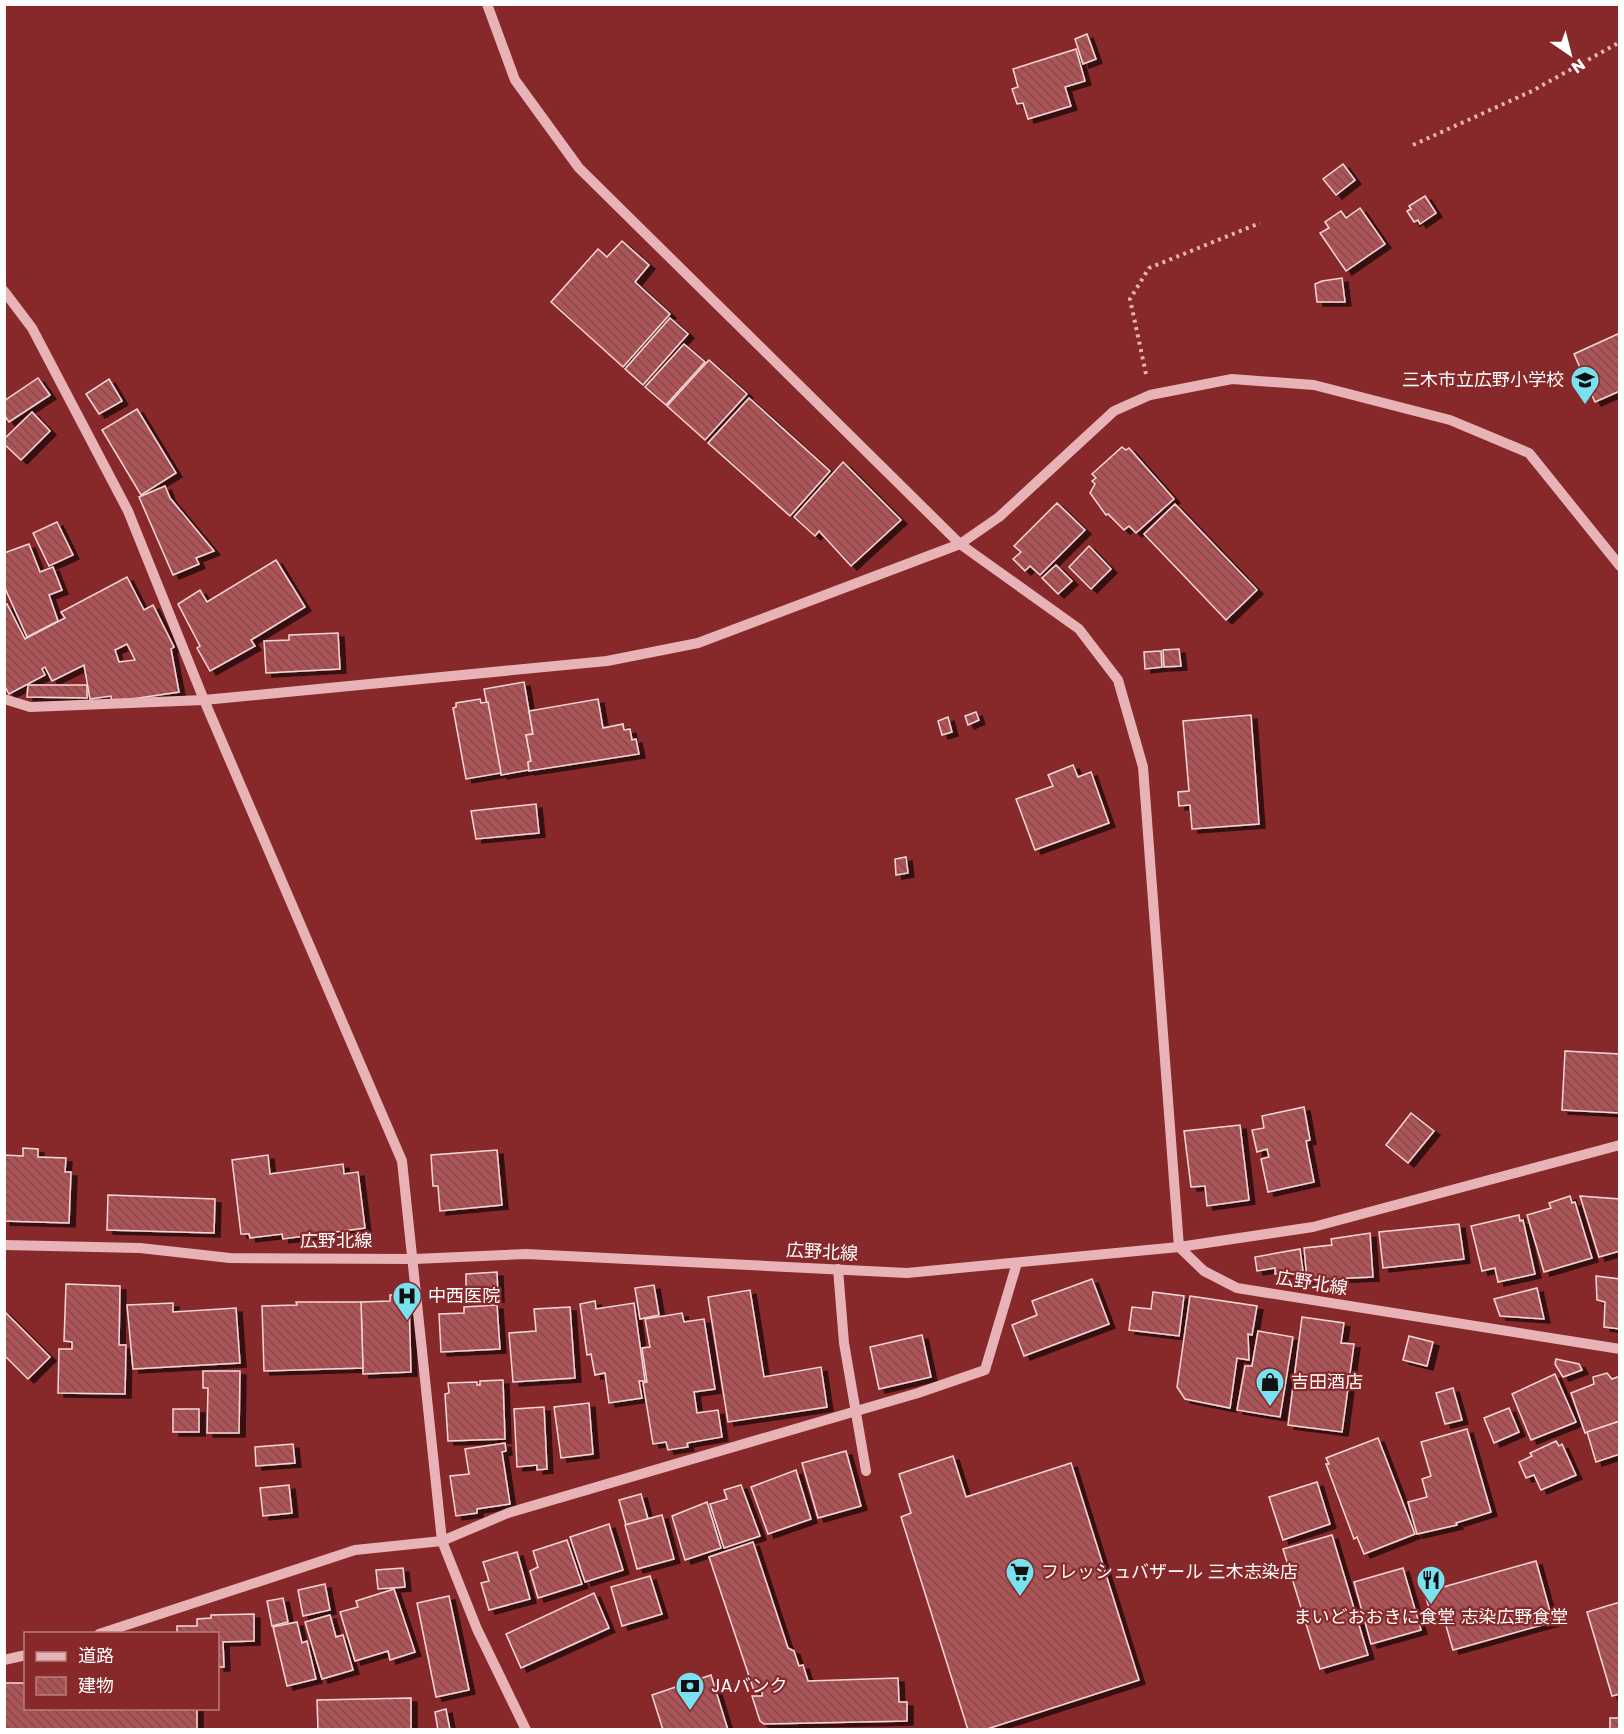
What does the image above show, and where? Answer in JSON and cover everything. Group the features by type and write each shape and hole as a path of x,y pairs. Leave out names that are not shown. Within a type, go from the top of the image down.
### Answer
{"street":[{"path":"488,4 515,80 579,168 960,544 1079,629 1119,680 1143,766 1179,1247 1313,1227 1620,1145"},
{"path":"4,291 32,328 128,511 204,700 402,1161 442,1541 477,1629 526,1730"},
{"path":"4,699 30,707 204,700 607,661 698,643 960,544 999,517 1114,411 1150,395 1232,379 1314,385 1450,420 1529,453 1620,566"},
{"name":"広野北線","path":"4,1245 140,1248 231,1258 414,1259 526,1254 907,1273 1179,1247 1204,1271 1237,1288 1620,1349"},
{"path":"105,1632 355,1550 442,1541 508,1514 857,1411 985,1370 1017,1263"},
{"path":"838,1269 844,1343 866,1471"},
{"path":"4,1660 24,1655"}],"path":[{"path":"1413,145 1532,91 1620,42"},
{"path":"1150,395 1130,299 1149,268 1260,223"}],"building":[{"path":"1087,34 1096,59 1083,64 1075,39"},
{"path":"1076,49 1085,81 1065,87 1071,106 1028,119 1023,103 1017,104 1012,89 1018,87 1013,69"},
{"path":"1343,164 1355,180 1336,195 1323,179"},
{"path":"1425,196 1436,213 1420,224 1418,220 1414,222 1407,211 1411,209 1409,206"},
{"path":"1360,208 1385,244 1346,271 1320,233 1329,228 1325,222 1341,211 1346,218"},
{"path":"622,241 649,265 635,282 670,314 623,367 551,302 598,249 607,257"},
{"path":"1342,278 1345,302 1317,302 1315,284"},
{"path":"670,318 688,334 643,385 625,369"},
{"path":"1620,333 1620,391 1595,402 1574,354"},
{"path":"684,344 705,362 666,405 645,387"},
{"path":"709,360 747,394 705,440 667,406"},
{"path":"38,378 50,395 9,422 4,415 4,401"},
{"path":"109,379 122,401 99,414 86,394"},
{"path":"749,398 830,471 790,516 708,443"},
{"path":"137,409 176,473 141,495 102,430"},
{"path":"32,412 50,431 21,460 4,444 4,439"},
{"path":"1122,447 1126,450 1129,448 1174,499 1136,533 1129,526 1124,530 1108,514 1106,515 1090,493 1095,484 1092,481 1096,478 1092,474"},
{"path":"843,462 901,520 851,566 819,531 815,536 794,517"},
{"path":"165,486 170,498 214,551 196,558 199,564 173,575 139,497"},
{"path":"1057,503 1085,530 1040,575 1030,566 1025,571 1013,559 1021,552 1014,546"},
{"path":"1175,504 1257,590 1226,620 1144,534"},
{"path":"57,522 73,555 49,566 33,533"},
{"path":"29,544 40,572 53,567 62,590 49,595 58,621 27,637 4,586 4,553"},
{"path":"1089,546 1111,569 1091,589 1069,567"},
{"path":"276,560 305,607 251,640 255,646 210,671 197,648 200,646 178,604 200,590 207,602"},
{"path":"1056,565 1072,581 1058,594 1042,578"},
{"path":"127,577 144,610 153,605 174,647 171,649 179,692 112,702 111,696 90,699 84,665 52,681 45,667 42,669 45,675 9,694 4,685 4,605 7,604 25,639 65,618 61,612","holes":["127,644 135,660 119,662 115,650"]},
{"path":"338,633 340,669 266,673 264,641 289,640 289,635"},
{"path":"1179,649 1181,666 1164,667 1163,650"},
{"path":"1161,651 1162,667 1145,669 1144,652"},
{"path":"524,682 533,734 526,735 531,761 528,762 529,770 501,775 484,689"},
{"path":"28,685 87,685 87,698 27,697"},
{"path":"480,699 481,703 488,702 501,773 466,779 453,708 456,707 456,703"},
{"path":"598,699 603,728 623,724 624,730 630,729 632,740 636,739 639,754 529,771 528,762 531,761 526,735 533,734 529,711"},
{"path":"976,712 979,720 968,725 965,716"},
{"path":"1251,715 1259,824 1192,829 1190,805 1179,806 1178,792 1189,791 1183,721"},
{"path":"948,717 952,732 942,735 938,721"},
{"path":"1073,765 1078,777 1091,772 1109,823 1035,850 1016,799 1053,786 1048,775"},
{"path":"536,804 539,833 476,839 471,811"},
{"path":"906,857 908,873 896,875 895,859"},
{"path":"1565,1051 1620,1054 1620,1113 1562,1110"},
{"path":"1304,1107 1310,1140 1306,1141 1314,1182 1268,1192 1261,1159 1269,1157 1267,1149 1257,1152 1252,1130 1264,1128 1262,1116"},
{"path":"1411,1113 1434,1131 1408,1163 1386,1145"},
{"path":"1240,1125 1249,1200 1207,1206 1205,1186 1191,1187 1184,1131"},
{"path":"23,1148 38,1149 38,1157 66,1158 65,1172 71,1172 69,1223 4,1221 4,1155 23,1156"},
{"path":"497,1150 502,1205 440,1211 438,1186 433,1186 431,1155"},
{"path":"268,1155 270,1174 343,1164 344,1174 358,1172 365,1228 283,1239 282,1234 250,1238 249,1234 241,1234 232,1160"},
{"path":"108,1195 215,1199 214,1233 107,1230"},
{"path":"1570,1196 1572,1203 1575,1202 1592,1258 1544,1272 1527,1215 1551,1208 1549,1203"},
{"path":"1580,1196 1620,1199 1620,1251 1599,1257"},
{"path":"1519,1215 1520,1221 1523,1220 1535,1274 1498,1282 1495,1268 1482,1271 1471,1226"},
{"path":"1459,1224 1464,1259 1383,1268 1379,1232"},
{"path":"1370,1233 1373,1277 1307,1280 1304,1248 1332,1245 1331,1239"},
{"path":"1300,1249 1303,1271 1275,1274 1275,1268 1257,1271 1255,1257"},
{"path":"497,1272 498,1298 466,1300 466,1274"},
{"path":"1596,1276 1620,1279 1620,1329 1604,1327 1605,1302 1597,1300"},
{"path":"1092,1279 1109,1324 1024,1356 1012,1325 1037,1315 1032,1301"},
{"path":"66,1284 120,1286 119,1345 126,1345 125,1394 58,1393 59,1349 72,1349 72,1342 64,1341"},
{"path":"654,1285 659,1315 640,1319 635,1288"},
{"path":"1537,1288 1544,1319 1500,1316 1494,1299"},
{"path":"750,1290 764,1377 821,1367 827,1407 728,1422 708,1297"},
{"path":"1153,1292 1184,1296 1179,1336 1129,1330 1132,1307 1151,1309"},
{"path":"390,1295 400,1295 401,1301 409,1301 411,1372 363,1374 361,1302 390,1301"},
{"path":"1190,1296 1257,1306 1252,1335 1248,1334 1249,1360 1237,1358 1230,1408 1185,1399 1177,1387"},
{"path":"595,1301 596,1309 634,1303 645,1381 639,1381 642,1398 609,1403 605,1373 595,1375 591,1354 587,1355 580,1304"},
{"path":"296,1302 361,1302 363,1368 264,1371 262,1306 297,1305"},
{"path":"173,1303 173,1312 236,1308 240,1363 133,1369 127,1305"},
{"path":"497,1305 500,1349 441,1352 439,1314 464,1313 464,1307"},
{"path":"570,1307 575,1378 513,1382 509,1333 536,1331 534,1309"},
{"path":"4,1311 50,1357 28,1379 4,1355"},
{"path":"682,1313 684,1322 704,1319 715,1389 694,1392 697,1413 718,1410 722,1437 687,1443 688,1447 668,1450 666,1442 653,1444 643,1383 647,1382 642,1348 650,1347 645,1319"},
{"path":"1302,1317 1344,1323 1341,1343 1354,1344 1342,1432 1288,1425"},
{"path":"1258,1331 1293,1337 1280,1417 1237,1410 1245,1366 1252,1366"},
{"path":"922,1335 931,1377 879,1389 870,1347"},
{"path":"1409,1336 1433,1342 1427,1366 1403,1360"},
{"path":"1556,1359 1579,1364 1582,1370 1563,1377 1555,1364"},
{"path":"203,1371 240,1371 239,1433 207,1433 208,1388 203,1388"},
{"path":"1607,1373 1612,1379 1620,1376 1620,1421 1585,1433 1571,1393 1594,1384 1593,1377"},
{"path":"1555,1374 1576,1422 1531,1440 1512,1394"},
{"path":"503,1380 505,1439 448,1441 445,1394 449,1393 448,1383 477,1382 477,1385 480,1385 480,1381"},
{"path":"1453,1388 1462,1420 1445,1424 1436,1393"},
{"path":"589,1403 593,1454 561,1458 554,1407"},
{"path":"544,1407 547,1469 537,1470 537,1465 517,1467 514,1409"},
{"path":"1509,1408 1519,1432 1494,1443 1484,1418"},
{"path":"173,1409 199,1409 199,1432 173,1432"},
{"path":"1620,1421 1620,1454 1596,1462 1587,1432"},
{"path":"1467,1429 1491,1512 1456,1523 1457,1525 1417,1534 1408,1502 1427,1497 1422,1479 1431,1476 1421,1442"},
{"path":"1378,1438 1415,1534 1364,1554 1357,1537 1354,1539 1326,1464 1329,1464 1326,1458"},
{"path":"1556,1441 1559,1446 1562,1444 1576,1475 1541,1490 1534,1475 1526,1478 1519,1462 1532,1456 1530,1453"},
{"path":"505,1443 506,1451 502,1452 510,1504 477,1509 477,1513 456,1516 450,1476 469,1474 465,1449"},
{"path":"293,1444 295,1463 256,1466 255,1447"},
{"path":"846,1451 861,1506 818,1518 802,1463"},
{"name":"フレッシュバザール 三木志染店","path":"953,1456 966,1497 1071,1463 1139,1680 984,1730 968,1730 901,1517 911,1513 899,1474"},
{"path":"796,1470 811,1519 768,1534 751,1487"},
{"path":"1317,1482 1330,1524 1283,1540 1269,1497"},
{"path":"289,1485 292,1513 263,1516 260,1488"},
{"path":"741,1485 760,1536 724,1548 710,1504 727,1499 724,1490"},
{"path":"641,1494 648,1519 626,1525 619,1500"},
{"path":"707,1502 721,1548 685,1560 672,1516"},
{"path":"662,1515 674,1559 637,1569 625,1525"},
{"path":"609,1524 623,1570 585,1582 570,1537"},
{"path":"1332,1535 1368,1655 1320,1669 1283,1549"},
{"path":"567,1540 582,1584 538,1598 530,1571 538,1567 533,1551"},
{"path":"753,1542 788,1648 794,1651 799,1666 803,1665 808,1681 898,1678 899,1702 907,1702 907,1721 764,1724 760,1721 752,1696 762,1696 762,1688 754,1691 709,1557"},
{"path":"517,1552 530,1599 489,1610 481,1583 489,1581 483,1562"},
{"path":"1536,1561 1553,1622 1453,1650 1443,1615 1432,1618 1426,1598 1438,1595 1436,1589"},
{"path":"403,1568 405,1587 378,1589 376,1570"},
{"path":"1403,1568 1421,1630 1371,1644 1354,1582"},
{"path":"650,1576 662,1614 622,1626 611,1587"},
{"path":"325,1584 330,1610 303,1616 298,1590"},
{"path":"394,1589 415,1652 390,1660 388,1651 355,1661 340,1612 358,1607 356,1601"},
{"path":"594,1593 609,1628 521,1668 506,1634"},
{"path":"449,1596 469,1690 436,1697 417,1603"},
{"path":"283,1598 288,1622 272,1626 267,1601"},
{"path":"1620,1602 1620,1694 1612,1696 1587,1612"},
{"path":"254,1614 254,1641 223,1642 224,1667 219,1667 219,1632 177,1632 177,1626 197,1626 197,1619 211,1618 211,1615"},
{"path":"330,1615 336,1637 343,1635 353,1670 322,1679 305,1622"},
{"path":"297,1622 302,1643 307,1641 316,1679 287,1686 273,1627"},
{"name":"JAバンク","path":"711,1675 728,1730 663,1730 652,1695"},
{"path":"4,1683 24,1683 24,1710 197,1710 197,1730 4,1730"},
{"path":"411,1698 411,1730 318,1730 317,1700"},
{"path":"446,1709 450,1730 438,1730 435,1712"},
{"path":"1610,1718 1620,1718 1620,1730 1610,1730"}],"place":[{"name":"三木市立広野小学校","path":"1585,406"},
{"name":"中西医院","path":"407,1322"},
{"name":"吉田酒店","path":"1270,1408"},
{"name":"フレッシュバザール 三木志染店","path":"1020,1598"},
{"name":"まいどおおきに食堂 志染広野食堂","path":"1431,1606"},
{"name":"JAバンク","path":"690,1712"}]}
